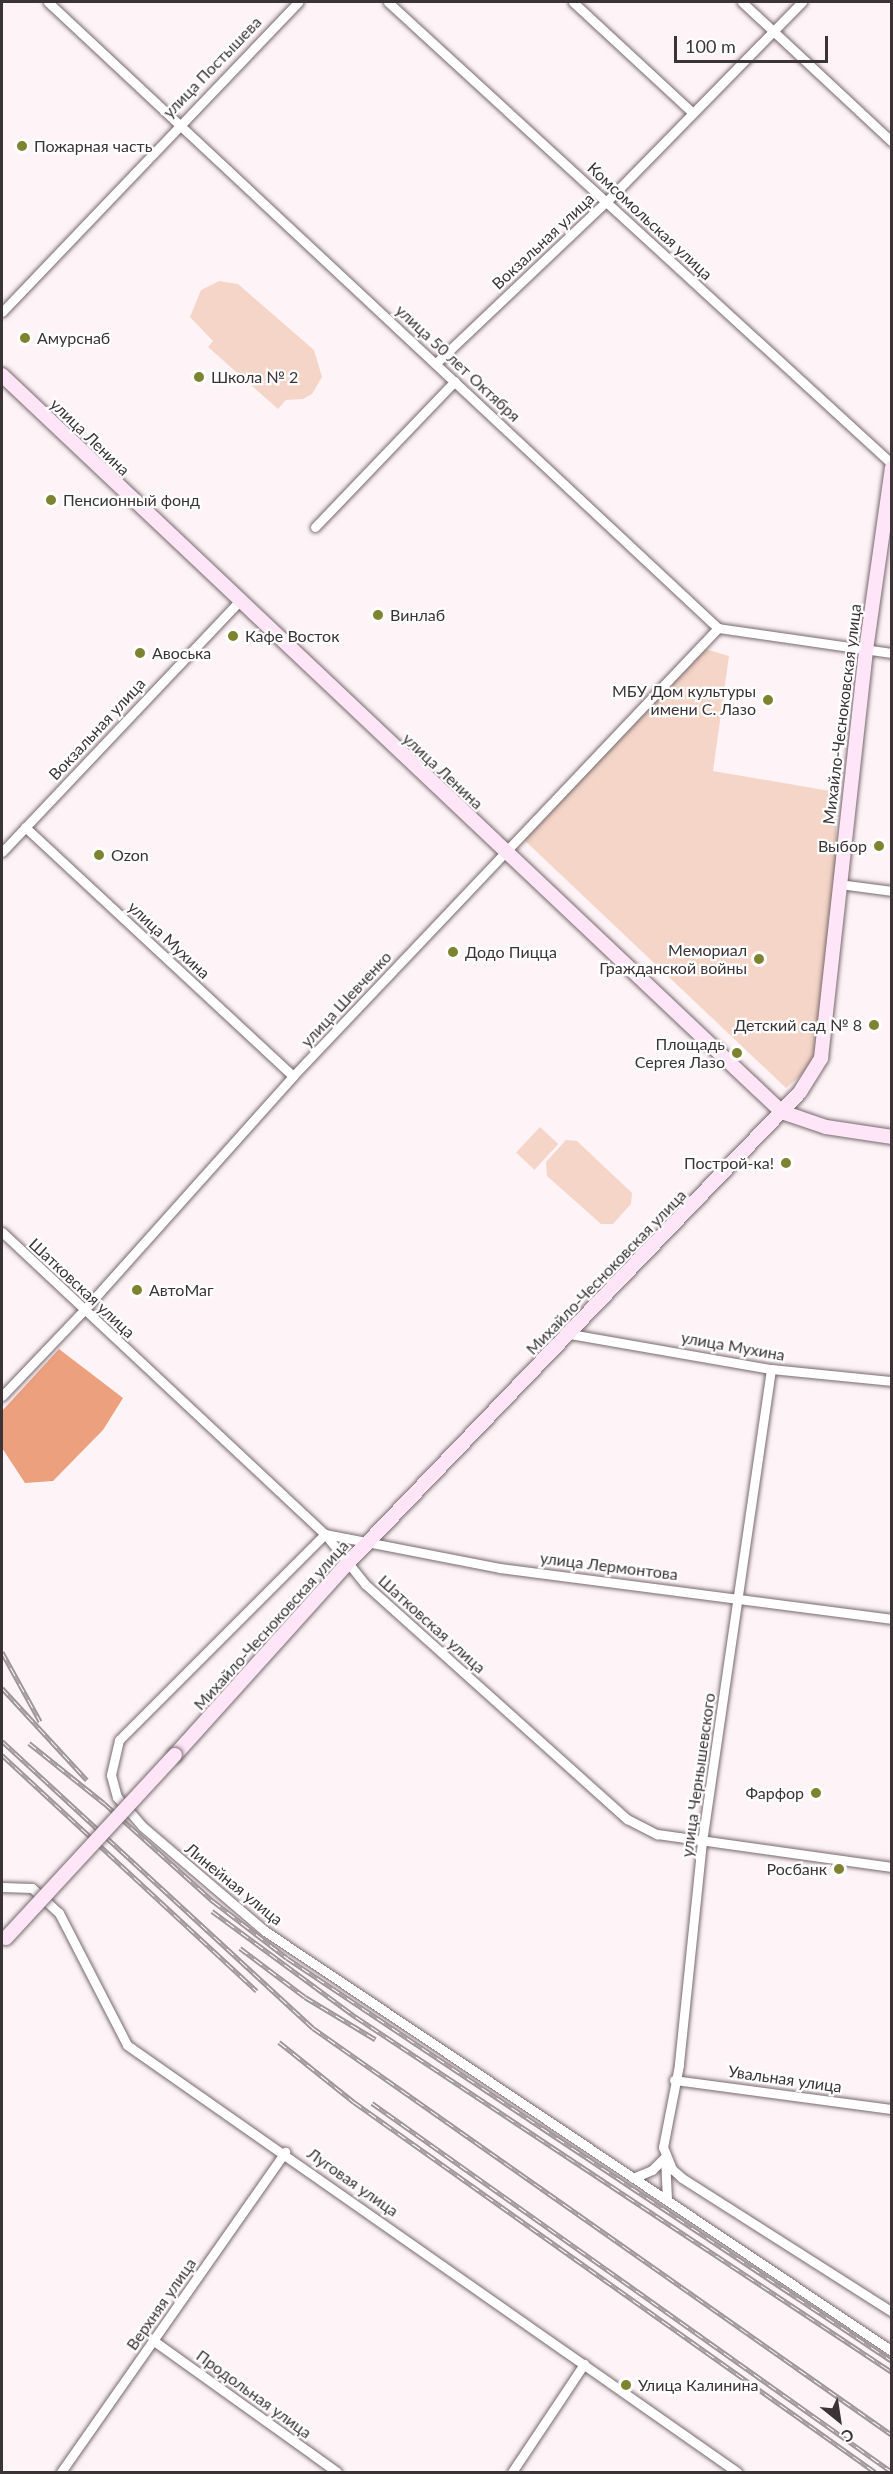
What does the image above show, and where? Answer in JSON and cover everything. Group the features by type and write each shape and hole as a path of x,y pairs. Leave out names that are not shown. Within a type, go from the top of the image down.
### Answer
{"main road":[{"name":"улица Ленина","path":"2,375 782,1112 826,1127 891,1137"},
{"name":"Михайло-Чесноковская улица","path":"4,1941 349,1562 782,1112 800,1092 821,1058 838,884 891,466"}],"street":[{"name":"улица 50 лет Октября","path":"48,2 718,628"},
{"name":"улица Постышева","path":"2,312 178,123 298,2"},
{"name":"Комсомольская улица","path":"388,2 607,201 891,466"},
{"path":"573,2 693,113"},
{"path":"742,2 891,142"},
{"name":"Вокзальная улица","path":"436,363 607,201 802,2"},
{"path":"315,527 455,381"},
{"name":"Вокзальная улица","path":"2,852 239,601"},
{"path":"718,628 891,653"},
{"name":"улица Шевченко","path":"2,1396 83,1311 293,1076 718,628"},
{"name":"улица Мухина","path":"25,827 293,1076"},
{"path":"838,884 891,891"},
{"name":"Шатковская улица","path":"2,1233 83,1311 325,1534 365,1584 627,1819 657,1834 891,1867"},
{"name":"улица Мухина","path":"570,1334 771,1369 891,1381"},
{"name":"улица Чернышевского","path":"667,2199 663,2147 674,2080 679,2065 702,1841 771,1369"},
{"name":"улица Лермонтова","path":"325,1534 372,1540 500,1568 738,1597 891,1619"},
{"name":"Линейная улица","path":"325,1534 119,1740 111,1775 117,1797 171,1853 265,1931 891,2351"},
{"name":"Луговая улица","path":"2,1887 32,1888 59,1914 127,2045 285,2152 736,2472"},
{"name":"Увальная улица","path":"674,2080 891,2109"},
{"name":"Верхняя улица","path":"61,2472 285,2152"},
{"path":"633,2178 652,2170 665,2157 682,2178 891,2312"},
{"name":"Продольная улица","path":"154,2341 337,2472"},
{"path":"512,2472 584,2364"}],"shaded area":[{"path":"219,281 238,284 314,350 322,377 312,394 303,399 286,400 278,409 208,347 213,341 190,317 201,290"},
{"path":"705,649 729,656 713,771 836,792 837,902 821,1058 786,1088 520,836"},
{"path":"540,1127 558,1144 534,1170 516,1153"},
{"path":"566,1140 577,1141 632,1193 631,1204 613,1224 601,1224 547,1176 546,1162"},
{"path":"59,1349 123,1398 103,1430 53,1481 25,1483 2,1448 2,1411"}],"railway":[{"path":"2,1652 40,1721"},
{"path":"2,1688 87,1780"},
{"path":"2,1741 313,2028 892,2435"},
{"path":"29,1743 104,1803 213,1901 287,1958 892,2361"},
{"path":"2,1755 257,1991"},
{"path":"212,1911 356,2017 892,2372"},
{"path":"240,1948 305,1997 375,2039"},
{"path":"279,2042 354,2102 875,2472"},
{"path":"372,2103 892,2472"}],"place":[{"name":"Пожарная часть","path":"22,146"},
{"name":"Амурснаб","path":"25,338"},
{"name":"Школа № 2","path":"199,377"},
{"name":"Пенсионный фонд","path":"51,500"},
{"name":"Винлаб","path":"378,615"},
{"name":"Кафе Восток","path":"233,636"},
{"name":"Авоська","path":"140,653"},
{"name":"МБУ Дом культуры имени С. Лазо","path":"768,700"},
{"name":"Выбор","path":"879,846"},
{"name":"Ozon","path":"99,855"},
{"name":"Додо Пицца","path":"453,952"},
{"name":"Мемориал Гражданской войны","path":"759,959"},
{"name":"Детский сад № 8","path":"874,1025"},
{"name":"Площадь Сергея Лазо","path":"737,1053"},
{"name":"Построй-ка!","path":"786,1163"},
{"name":"АвтоМаг","path":"137,1290"},
{"name":"Фарфор","path":"816,1793"},
{"name":"Росбанк","path":"839,1869"},
{"name":"Улица Калинина","path":"626,2385"}]}
